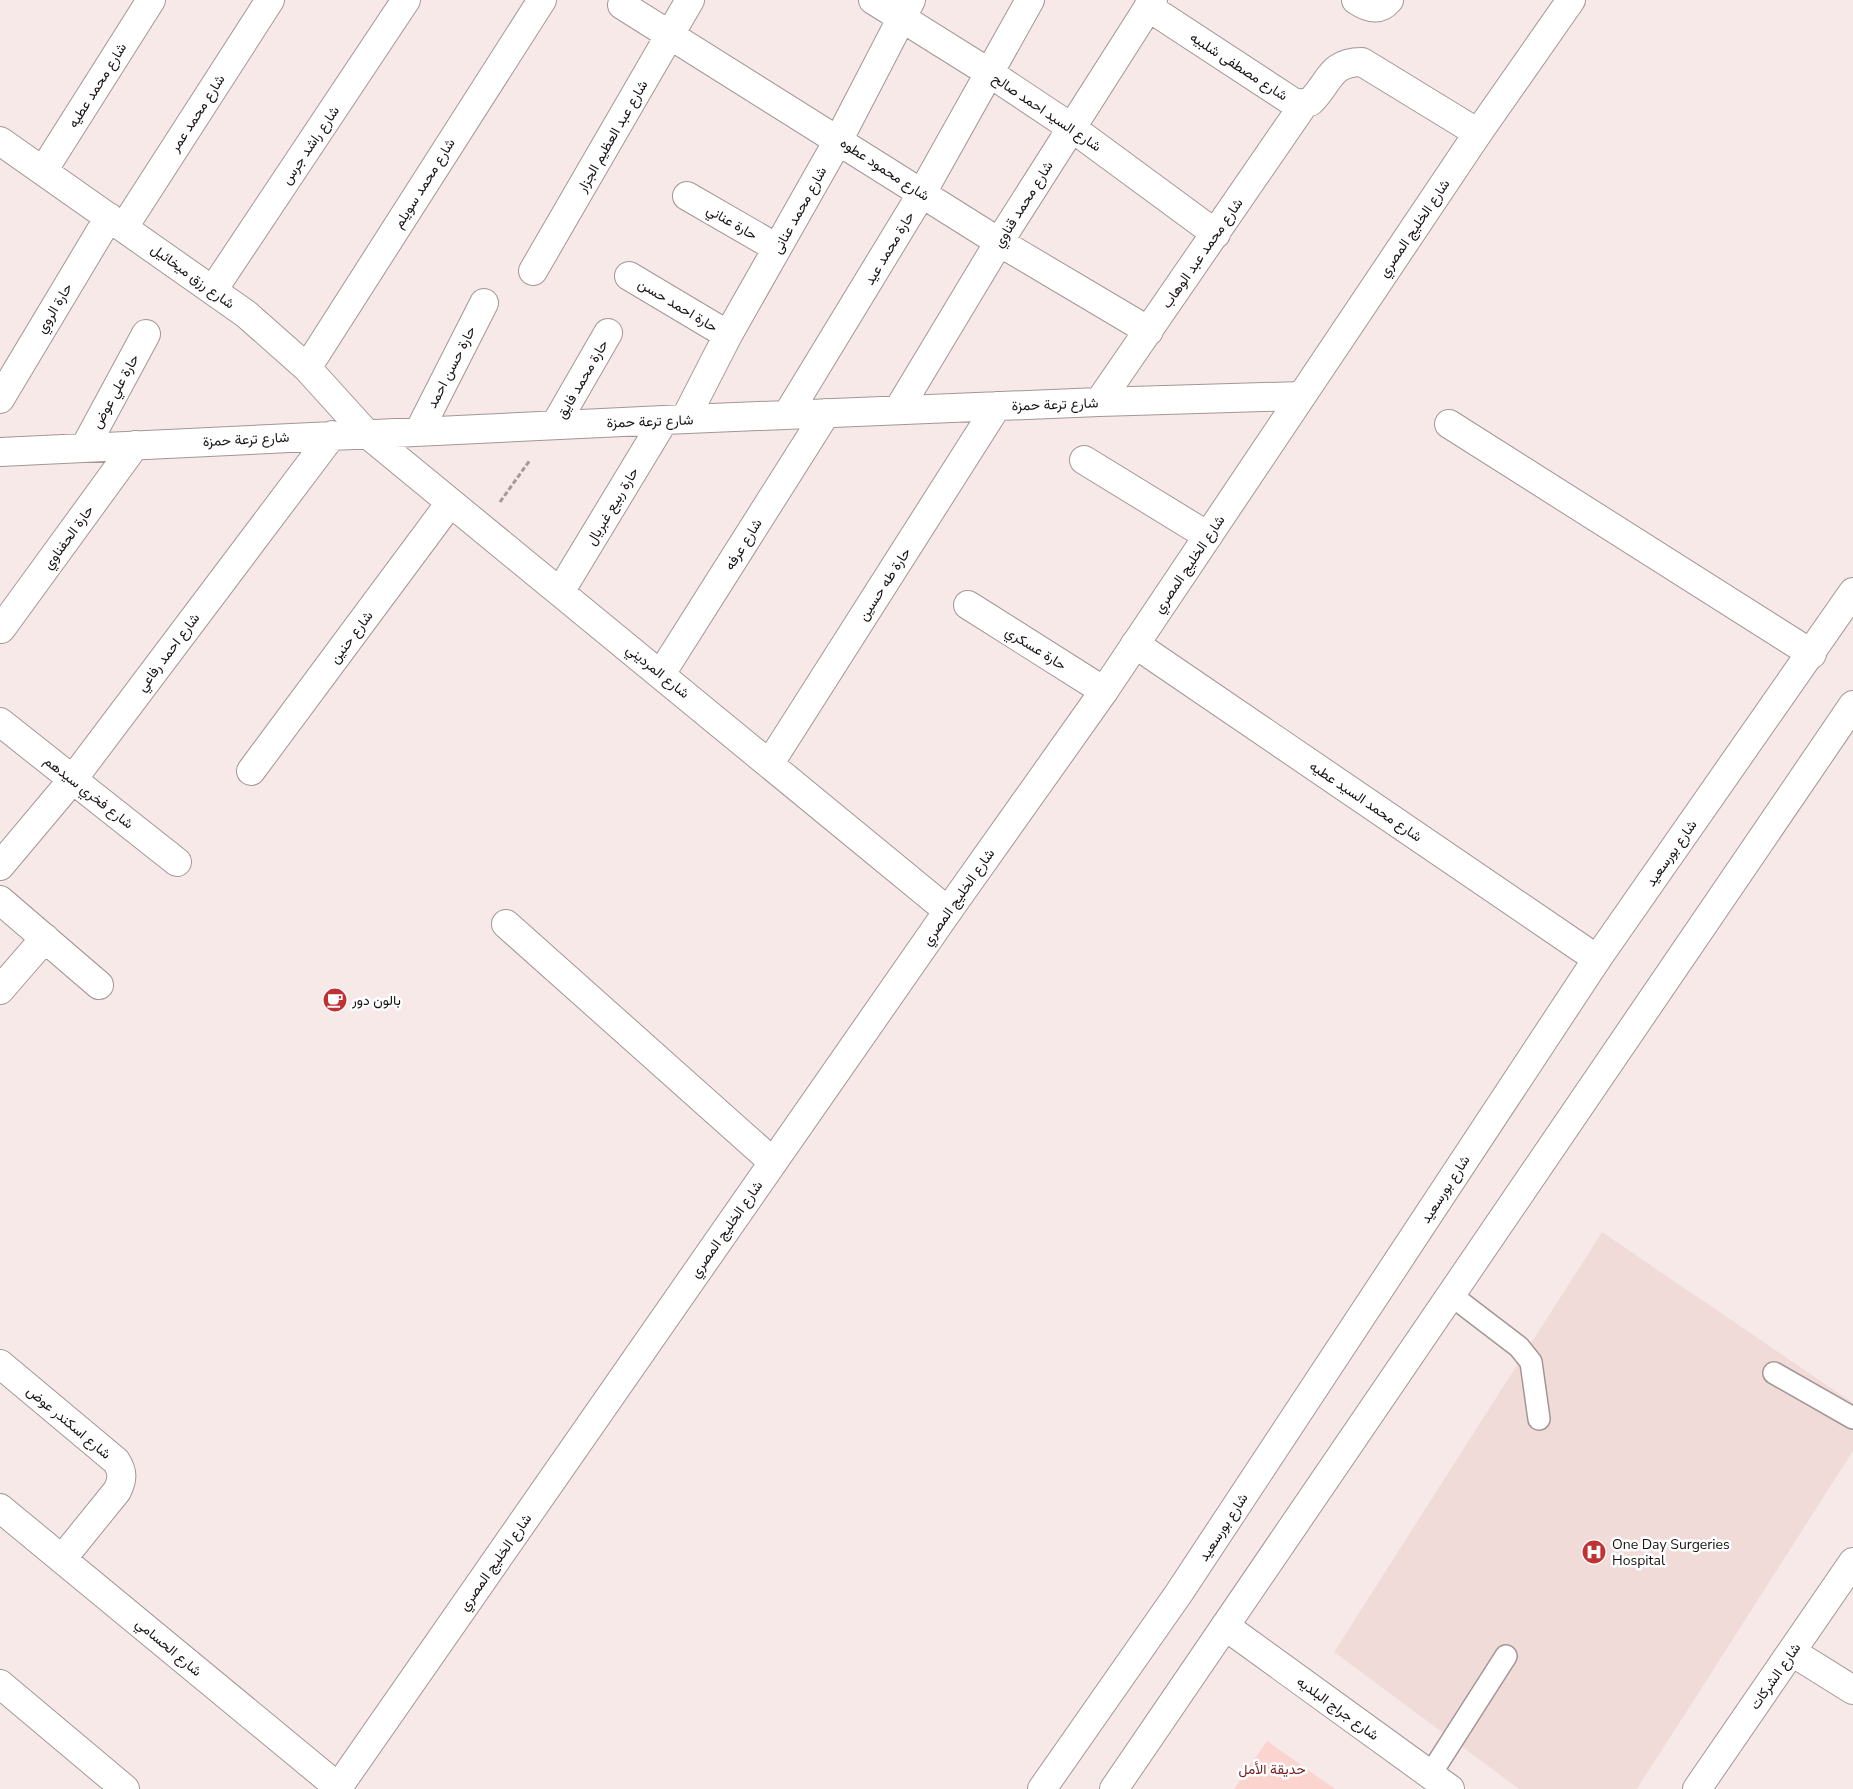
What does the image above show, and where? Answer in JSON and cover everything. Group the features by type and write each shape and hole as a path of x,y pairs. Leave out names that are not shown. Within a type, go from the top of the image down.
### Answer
{"street":[{"name":"شارع محمد عطيه","path":"43,171 151,0"},
{"name":"شارع محمد عمر","path":"116,222 270,0"},
{"name":"شارع راشد جرس","path":"213,290 406,0"},
{"name":"شارع محمد سويلم","path":"307,368 542,0"},
{"name":"شارع عبد العظيم الجزار","path":"533,271 690,0"},
{"name":"شارع السيد احمد صالح","path":"872,0 907,9 988,72 1072,128 1216,234"},
{"name":"حارة محمد عيد","path":"787,415 922,193 1030,0"},
{"path":"1356,0 1369,8 1379,8 1389,0"},
{"name":"شارع الخليج المصري","path":"338,1788 948,911 1104,691 1478,133 1571,0"},
{"name":"شارع مصطفى شلبيه","path":"1150,3 1291,100 1304,104 1314,98 1333,72 1352,62 1362,62 1478,133"},
{"name":"شارع محمد قناوي","path":"898,410 999,242 1150,3"},
{"name":"شارع محمود عطوه","path":"622,5 839,139 999,242 1149,330"},
{"name":"شارع محمد عنانى","path":"675,420 728,335 839,139 907,9"},
{"name":"شارع محمد عبد الوهاب","path":"1099,402 1304,104"},
{"name":"شارع رزق ميخائيل","path":"0,141 213,290 280,342 307,368 366,433"},
{"name":"حارة عناني","path":"687,196 777,248"},
{"name":"حارة الروي","path":"0,399 116,222"},
{"name":"حارة احمد حسن","path":"629,276 728,335"},
{"name":"حارة حسن احمد","path":"419,431 484,303"},
{"name":"حارة محمد فايق","path":"555,425 608,333"},
{"name":"حارة علي عوض","path":"85,447 146,334"},
{"name":"شارع ترعة حمزة","path":"0,452 366,433 826,413 1301,396"},
{"name":"حارة طه حسين","path":"770,763 997,406"},
{"name":"شارع عرفه","path":"661,674 826,413"},
{"name":"حارة ربيع غبريال","path":"560,592 675,420"},
{"path":"1449,424 1812,654"},
{"name":"شارع المرديني","path":"366,433 948,911"},
{"name":"شارع احمد رفاعي","path":"0,866 73,780 332,435"},
{"name":"حارة الحفناوي","path":"1,629 135,444"},
{"path":"1084,460 1208,536"},
{"name":"شارع حنين","path":"251,771 450,503"},
{"name":"شارع بورسعيد","path":"1042,1789 1179,1593 1597,959 1812,654 1853,592"},
{"name":"حارة عسكري","path":"968,605 1104,691"},
{"name":"شارع محمد السيد عطيه","path":"1135,644 1597,959"},
{"path":"1114,1789 1853,705"},
{"name":"شارع فخري سيدهم","path":"0,722 177,862"},
{"path":"0,900 99,986"},
{"path":"506,924 773,1162"},
{"path":"0,990 45,938"},
{"name":"شارع اسكندر عوض","path":"0,1364 116,1461 121,1470 122,1480 117,1491 62,1559"},
{"name":"شارع الحسامي","path":"0,1508 338,1788"},
{"name":"شارع الشركات","path":"1697,1789 1853,1562"},
{"name":"شارع جراج البلديه","path":"1225,1626 1440,1782"},
{"path":"1792,1652 1853,1690"},
{"path":"0,1684 125,1789"}],"lane":[{"path":"1451,1295 1519,1347 1532,1362 1539,1419"},
{"path":"1774,1373 1853,1418"},
{"path":"1440,1782 1506,1656"}],"path":[{"path":"481,529 555,425"}],"shaded area":[{"name":"One Day Surgeries Hospital","path":"1602,1232 1853,1403 1853,1451 1637,1789 1519,1789 1334,1652"}],"green space":[{"name":"حديقة الأمل","path":"1267,1741 1335,1789 1234,1789"}],"place":[{"name":"بالون دور","path":"335,1000"},
{"name":"One Day Surgeries Hospital","path":"1594,1552"}]}
